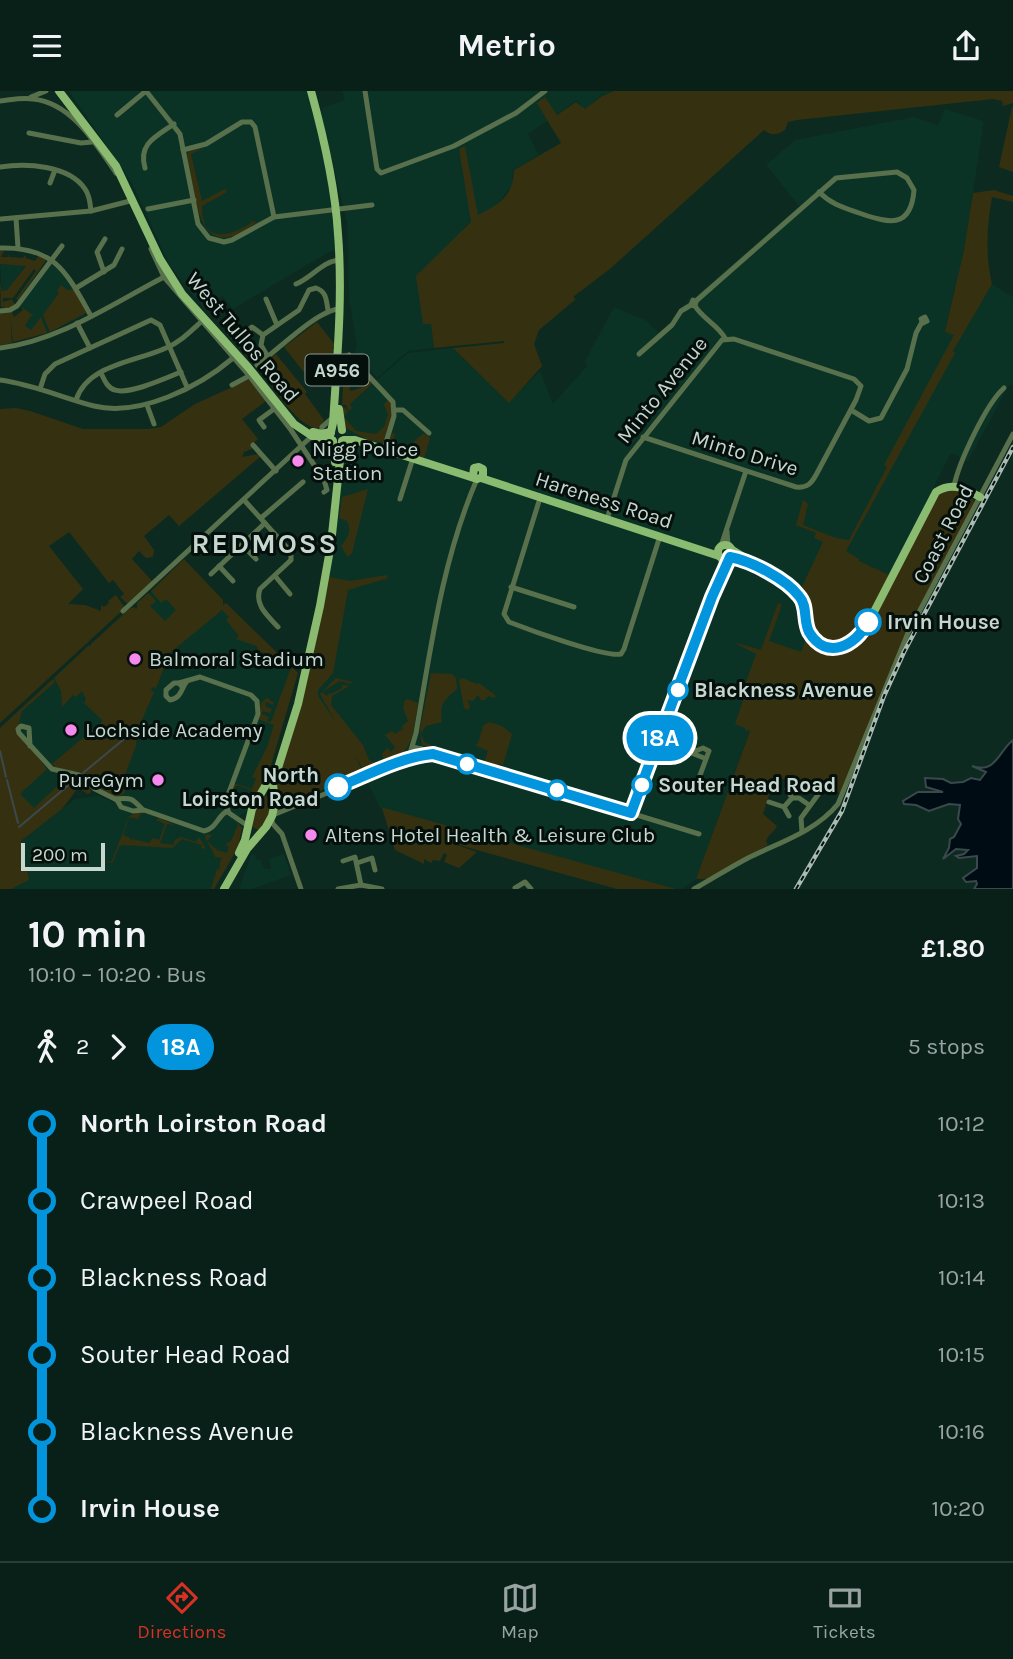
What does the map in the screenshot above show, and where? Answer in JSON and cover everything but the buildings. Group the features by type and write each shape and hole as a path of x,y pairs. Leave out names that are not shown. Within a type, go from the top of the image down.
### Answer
{"main road":[{"name":"West Tullos Road","path":"59,91 121,175 174,283 298,428 331,433"},
{"name":"West Tullos Road","path":"65,91 125,173 164,258 178,281 295,419 331,433"},
{"name":"A956","path":"224,889 247,849 272,817 272,784 298,704 331,544 331,433 344,250 338,209 312,91"},
{"name":"A956","path":"338,209 341,309"},
{"name":"A956","path":"218,889 244,844 250,813 271,776 300,677 315,610 333,488 335,457 331,433"},
{"name":"Hareness Road","path":"331,433 477,476 702,550 725,552 747,560 789,586 801,598 807,627 816,639 831,647 850,644 863,633 934,495 943,487 954,486"},
{"path":"954,486 980,497"},
{"path":"259,797 268,794 274,799"},
{"path":"248,826 255,832 262,831"}],"street":[{"path":"117,115 146,91 174,124 180,134 200,227 205,235 215,241 230,240 274,217 372,205"},
{"path":"365,91 379,173 386,173 454,146 516,113 545,91"},
{"path":"0,101 28,98 42,93 68,113 118,177 164,277 249,376 303,447 327,480 327,490 324,492"},
{"path":"183,150 207,144 242,122 251,122 255,127 274,217"},
{"path":"145,168 142,154 145,146 174,124"},
{"path":"29,133 84,143 92,142"},
{"path":"0,167 29,165 55,170 73,178 84,186 92,211"},
{"path":"50,183 55,170"},
{"path":"639,354 672,325 681,311 694,304 819,192 836,178 888,171 904,175 914,190 907,213 901,219 887,222 833,204 819,192"},
{"path":"148,209 194,200"},
{"path":"1,219 92,211 130,201"},
{"path":"16,218 18,248"},
{"path":"104,272 97,252 105,239"},
{"path":"0,303 0,311 17,306 62,246"},
{"path":"0,248 18,248 38,253 51,260 65,271 91,316"},
{"path":"76,288 114,265 122,249"},
{"path":"296,284 308,279 332,260 339,260"},
{"path":"0,348 43,338 164,277"},
{"path":"268,358 261,345 263,335 299,310 307,292 313,288 325,294 328,310"},
{"path":"266,299 277,325"},
{"path":"694,304 725,338"},
{"path":"257,365 328,310 341,309"},
{"path":"251,319 252,327 263,335"},
{"path":"40,389 51,366 151,320 160,325 187,387"},
{"path":"76,400 85,382 125,362 170,347 201,322"},
{"path":"851,409 869,421 881,418 907,369 916,333 922,322"},
{"path":"77,323 90,348"},
{"path":"236,340 252,327"},
{"path":"229,332 241,345"},
{"name":"Minto Avenue","path":"607,519 626,460 725,338 854,379 860,384"},
{"path":"349,355 389,396 395,410 384,449"},
{"path":"0,380 115,409 147,405 209,376 233,358"},
{"path":"100,373 109,386 119,391 147,385 181,372"},
{"path":"232,385 249,376"},
{"name":"Minto Drive","path":"643,437 796,487 809,485 859,394 860,384"},
{"path":"954,486 960,463 993,401 1004,389"},
{"path":"147,405 154,424"},
{"path":"264,427 259,420 274,409"},
{"path":"395,410 404,410 429,432"},
{"path":"123,611 303,447 331,433"},
{"name":"Coast Road","path":"694,889 826,817 844,794 872,716 908,633 1013,434"},
{"path":"253,445 276,471"},
{"path":"400,499 413,458"},
{"path":"631,813 721,574 727,531 746,471"},
{"path":"416,751 416,733 444,575 477,476"},
{"path":"211,574 303,482"},
{"path":"540,498 504,614 509,622 606,654 618,655 624,649 660,536"},
{"path":"244,500 289,548 292,555 291,560 260,589 257,598 278,627"},
{"path":"242,545 256,559"},
{"path":"219,566 233,581"},
{"path":"275,576 290,594"},
{"path":"511,587 574,607"},
{"path":"181,685 194,677 203,677 252,695 258,703 258,713 225,801 227,811 248,826"},
{"path":"659,740 704,758 696,786"},
{"path":"30,746 52,769 78,774 96,790 118,800 125,809 140,808 203,831 212,828 227,811"},
{"path":"301,889 282,836 273,824 272,817 398,762 416,751 699,834"},
{"path":"789,783 787,789 792,798"},
{"path":"802,832 800,818 820,792"},
{"path":"118,800 126,797 136,801 140,808"},
{"path":"792,798 801,799 809,805"},
{"path":"769,802 785,812 792,798"},
{"path":"274,799 284,805 298,804"},
{"path":"237,818 250,813"},
{"path":"262,831 274,831 282,836"},
{"path":"343,861 355,857 361,885"},
{"path":"357,863 372,858 375,870"},
{"path":"515,888 525,882 531,889"},
{"path":"340,889 361,885 382,889"}],"shaded area":[{"path":"69,91 308,91 327,173 336,251 329,252 233,309 222,296 205,310 170,266 132,183"},
{"path":"342,91 613,91 602,95 585,109 576,101 528,134 539,155 513,170 512,185 499,203 466,226 423,324 431,323 434,348 408,351 377,378 354,351 357,347 349,297 347,223 322,118 323,107 345,100"},
{"path":"614,91 1013,91 1013,103 1003,106 1002,101 993,99 797,120 788,122 785,130 777,134 764,130 539,330 534,344 542,366 509,403 453,348 504,341 434,348 431,324 423,324 416,276 471,222 459,149 465,146 478,215 493,207 508,193 514,170 561,143 537,103 545,97 557,115 576,102 585,109"},
{"path":"1013,107 1013,172 999,167"},
{"path":"945,109 984,121 964,250 945,332 954,334 953,351 992,284 1013,297 1013,386 1009,385 968,461 951,453 870,613 750,730 696,879 682,889 675,889 380,808 349,744 312,688 312,645 346,439 342,416 344,407 408,353 453,348 509,402 540,371 553,404 587,366 585,361 614,307 647,321 659,333 675,319 688,299 696,296 799,206 766,165 795,140 914,117 938,125"},
{"path":"204,148 191,154 202,201 225,189 227,192 202,206 207,227 203,222 197,207 187,155 188,152"},
{"path":"994,190 1013,196 1013,202 992,197 988,262 992,284 846,551 859,561 889,575 861,629 843,642 825,641 814,633 800,591 823,542 814,538 816,533 796,525 803,500 808,504 803,525 836,538 849,540 887,467 884,465 954,335 945,332 964,250 973,193"},
{"path":"252,221 257,222 237,235 222,238 211,233 208,228 211,232 223,234 238,230"},
{"path":"0,251 4,251 1,257 8,257 8,254 9,257 23,258 25,255 35,261 39,255 47,259 18,300 16,299 36,271 34,269 13,298 3,298 3,302 12,299 15,305 8,308 1,307 0,281 2,291 7,290 26,266 0,264"},
{"path":"0,264 26,265 7,290 2,291"},
{"path":"51,264 67,278 85,315 50,332 13,342 11,318 21,319 27,311 20,306"},
{"path":"61,285 67,290 74,289 86,313 50,332 43,315 59,293 57,291"},
{"path":"20,306 33,315 25,326 31,330 41,317 47,333 13,342 10,314 12,343 0,345 0,313 12,312 14,317 23,310"},
{"path":"317,322 335,345 332,348 331,378 326,370 310,380 284,347"},
{"path":"345,351 361,371 350,372 349,389 351,391 363,387 363,373 374,382 350,404 352,408 349,411 346,405 342,405"},
{"path":"276,354 307,392 305,394 324,420 318,429 309,426 293,412 259,367"},
{"path":"250,379 266,401 242,419 258,439 251,445 254,448 244,452 242,457 259,454 261,456 179,526 169,515 144,536 154,550 153,557 146,558 139,551 132,559 153,582 128,604 120,597 124,594 113,580 109,583 69,532 49,546 83,589 68,604 85,605 101,611 101,605 104,607 116,595 125,608 0,723 0,409 30,411 83,429 149,429 161,427 195,404"},
{"path":"388,400 393,415 383,443 366,439 346,428 341,409 344,407 348,411 344,417 356,431 376,434 384,427 388,415 384,404"},
{"path":"392,433 395,434 393,443 408,447 424,433 430,438 424,458 390,447 388,444"},
{"path":"957,488 973,498 974,503 892,671 840,793 775,777 763,814 777,826 766,841 768,845 707,879 696,879 750,731 735,724 756,654 733,642 761,650 778,603 782,605 769,641 801,652 807,636 802,634 803,627 798,625 801,622 816,642 854,644 937,493"},
{"path":"368,489 352,553 348,557 341,546 349,531 347,521 339,518 342,497"},
{"path":"184,559 223,600 223,606 259,651 270,655 269,660 292,668 269,746 252,790 255,797 247,812 239,816 238,821 242,828 235,854 214,889 11,889 28,880 21,841 75,799 99,796 113,802 136,746 141,721 35,812 18,793 5,723 89,645 145,706 170,653 176,647 139,604"},
{"path":"184,559 223,600 223,605 226,603 298,673 269,772 255,797 251,790 237,785 231,792 234,783 252,789 256,778 252,777 267,747 274,725 258,719 261,703 267,698 274,703 273,705 266,702 265,706 272,709 270,713 263,711 261,714 269,717 267,721 271,722 291,668 268,660 270,655 259,651 256,646 236,639 239,636 226,620 229,617 222,610 170,653 156,688 151,690 154,692 138,729 136,746 121,785 124,794 116,797 96,787 80,772 58,769 52,764 103,721 84,703 86,699 82,691 76,697 73,695 62,707 61,691 54,678 128,610 133,607 137,609 137,603 148,593 156,601 150,606 165,621 176,610 166,599 161,603 151,591"},
{"path":"387,575 388,578 348,590 333,673 318,690 318,696 336,722 320,694 322,692 327,696 330,692 331,694 342,688 342,685 349,686 332,696 331,705 363,745 369,760 379,766 367,771 355,755 363,773 291,803 280,804 273,791 329,577 350,581"},
{"path":"431,673 452,674 456,678 457,689 444,703 441,711 442,722 426,726 421,733 424,742 449,753 484,763 488,751 475,745 483,726 489,722 502,726 512,734 503,765 498,764 496,769 422,745 420,729"},
{"path":"336,678 352,682 340,681 322,692"},
{"path":"462,678 479,683 495,695 495,698 488,696 481,700 478,695 473,701 467,700 470,706 468,710 464,708 459,680"},
{"path":"53,679 55,682 22,711 17,730 47,769 20,794 34,808 67,774 82,780 91,792 88,794 78,788 62,809 21,841 29,880 11,889 0,889 0,728"},
{"path":"405,700 418,703 411,740 402,753 385,764 382,754 387,748 391,752 395,747 385,735 392,731 395,734 403,729 402,726 408,721 403,708"},
{"path":"1013,740 1013,889 974,889 976,881 966,882 963,878 977,868 977,856 959,858 956,856 968,850 956,849 943,859 950,839 961,824 958,819 960,805 949,804 929,811 916,805 904,804 903,801 918,792 943,792 926,787 925,778 943,779 951,783 971,778 980,780 986,772 972,766 980,768 992,764"},
{"path":"266,796 272,803 267,821 258,830 251,826 252,815"},
{"path":"382,808 676,889 617,889 448,842 477,852 459,868 444,862 447,855 444,853 440,861 433,860 431,863 424,859 424,864 395,850"},
{"path":"139,812 150,816 141,813 138,819 129,817 123,835 130,838 130,841 132,839 149,843 153,838 159,840 165,824 156,820 159,818 175,825 167,824 160,843 173,845 175,840 181,837 196,842 199,837 205,849 201,848 202,845 182,839 172,848 122,845 113,862 103,864 112,861 129,816"},
{"path":"234,819 242,828 238,847 214,889 211,889 217,869 220,870 222,858 215,857 207,841 217,850 227,853 229,847 226,845 231,841 238,825"},
{"path":"254,854 257,860 260,859 263,868 267,869 271,868 271,858 284,854 291,875 252,889 239,889 251,855"}],"waterway":[{"path":"83,773 135,730"},
{"path":"0,751 6,777"},
{"path":"19,827 77,778"},
{"path":"7,780 18,823"}],"railway":[{"path":"796,889 842,811 884,696 904,652 1013,447"}],"bus line":[{"name":"18A","path":"338,787 398,762 433,754 631,813 728,558 747,560 797,593 804,603 807,627 820,643 836,647 850,644 859,638 868,622"}],"place":[{"name":"Nigg Police Station","path":"298,461"},
{"name":"Irvin House","path":"868,622"},
{"name":"Balmoral Stadium","path":"135,659"},
{"name":"Blackness Avenue","path":"678,690"},
{"name":"Lochside Academy","path":"71,730"},
{"name":"PureGym","path":"158,780"},
{"name":"Souter Head Road","path":"642,785"},
{"name":"North Loirston Road","path":"338,787"},
{"name":"Altens Hotel Health & Leisure Club","path":"311,835"}],"district":[{"name":"REDMOSS","path":"265,543"}]}
